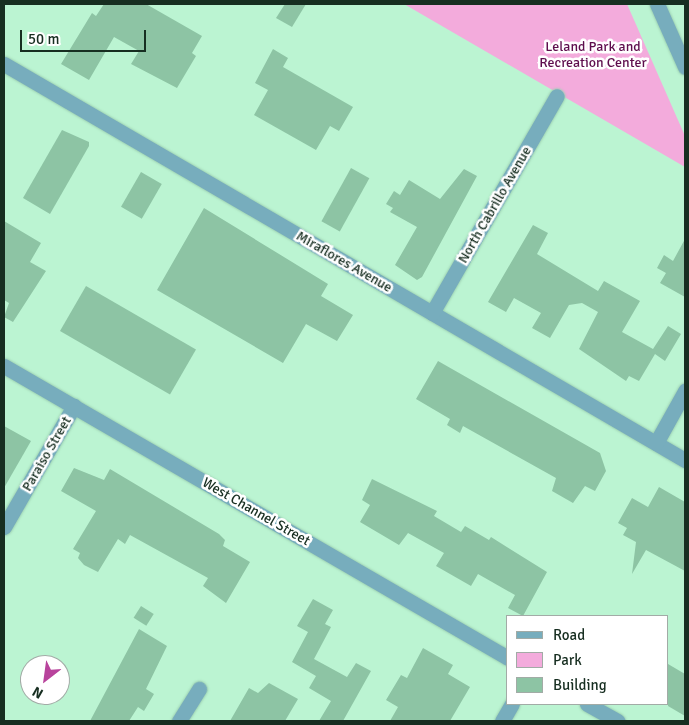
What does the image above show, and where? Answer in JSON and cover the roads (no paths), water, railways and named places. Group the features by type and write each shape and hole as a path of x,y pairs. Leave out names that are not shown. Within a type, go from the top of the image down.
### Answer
{"street":[{"path":"657,4 685,67"},
{"name":"Miraflores Avenue","path":"4,64 685,460"},
{"name":"North Cabrillo Avenue","path":"432,313 557,96"},
{"name":"West Channel Street","path":"4,366 507,657"},
{"path":"656,443 685,391"},
{"name":"Paraiso Street","path":"4,527 74,406"},
{"path":"179,721 199,689"},
{"path":"502,721 511,705"},
{"path":"589,705 618,721"}],"park label":[{"name":"Leland Park and Recreation Center","path":"593,56"}]}
